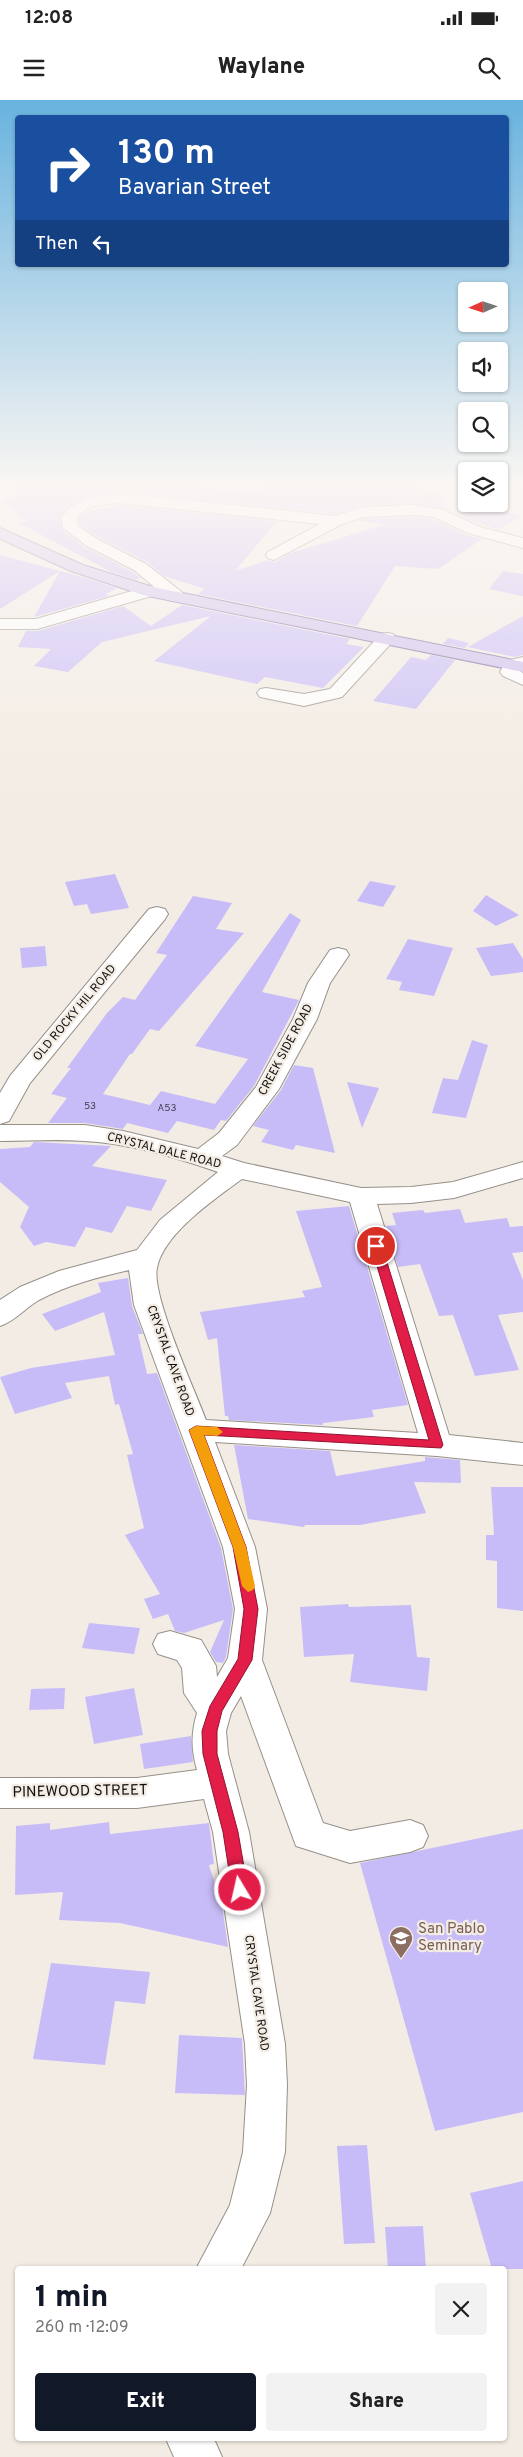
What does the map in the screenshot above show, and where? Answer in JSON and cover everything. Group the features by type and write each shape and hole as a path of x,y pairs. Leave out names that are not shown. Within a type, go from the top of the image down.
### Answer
{"main road":[{"path":"154,592 519,665"}],"street":[{"path":"0,624 37,624 146,592"},
{"path":"171,592 177,597"},
{"path":"266,693 304,700 336,693 388,638"},
{"path":"519,665 509,672 523,680"},
{"name":"OLD ROCKY HIL ROAD","path":"0,1116 19,1081 157,914"},
{"name":"CREEK SIDE ROAD","path":"203,1158 228,1139 267,1089 305,1019 319,983 338,955"},
{"name":"CRYSTAL DALE ROAD","path":"0,1134 85,1133 124,1139 203,1158 238,1170"},
{"path":"238,1170 361,1196 412,1195 454,1190 521,1177"},
{"name":"CRYSTAL CAVE ROAD","path":"219,2266 249,2213 264,2152 267,2085 264,2044 231,1832 210,1754 210,1731 215,1710 245,1660 251,1609 248,1584 239,1547 148,1305 143,1268 158,1239 181,1214 238,1170"},
{"path":"361,1196 437,1445"},
{"path":"0,1316 21,1298 56,1282 148,1256"},
{"path":"196,1430 437,1445 523,1454"},
{"path":"170,1644 189,1650 199,1666 201,1693 215,1710"},
{"path":"245,1660 309,1835 350,1847 410,1836"},
{"name":"PINEWOOD STREET","path":"0,1793 136,1793 219,1782"},
{"path":"190,2441 199,2457"}],"building":[{"path":"0,592 27,592 0,609"},
{"path":"48,592 110,592 106,594 109,596 34,617"},
{"path":"201,592 379,592 357,626 198,594"},
{"path":"504,592 523,592 523,596"},
{"path":"182,605 350,639 346,644 364,647 323,688 265,677 257,684 154,661 211,616 102,642 68,672 34,666 51,649 18,647 26,631 38,631 123,606 151,626"},
{"path":"523,616 523,655 515,657 468,647"},
{"path":"448,638 469,643 465,648 443,644"},
{"path":"431,655 455,660 416,709 373,701 411,657 426,660"},
{"path":"115,874 129,908 91,914 87,904 74,906 65,882"},
{"path":"370,881 396,886 383,907 357,901"},
{"path":"486,895 519,915 496,926 473,911"},
{"path":"193,896 232,903 216,929 244,933 159,1031 150,1029 132,1054 130,1054 103,1094 150,1105 161,1091 215,1104 248,1059 195,1046 290,913 301,920 262,992 299,1000 254,1086 226,1121 221,1120 214,1130 177,1121 168,1133 127,1123 123,1129 85,1123 48,1123 67,1098 51,1094 71,1068 67,1068 107,1013 123,997 135,1000 167,955 156,953"},
{"path":"408,939 453,948 434,996 399,990 402,982 386,979"},
{"path":"513,943 523,959 523,972 491,976 476,948"},
{"path":"45,946 47,966 22,968 20,948"},
{"path":"472,1040 488,1045 466,1118 432,1113 443,1078 458,1080"},
{"path":"294,1065 313,1068 335,1153 296,1145 293,1150 261,1142 269,1130 253,1126 281,1090"},
{"path":"347,1082 379,1088 362,1128"},
{"path":"34,1142 111,1146 92,1166 167,1180 151,1211 127,1206 112,1233 86,1227 75,1247 46,1242 34,1246 20,1227 29,1207 0,1182 0,1149 30,1147"},
{"path":"349,1206 408,1405 372,1410 374,1417 323,1423 323,1425 229,1420 228,1416 225,1416 217,1338 208,1340 200,1312 305,1297 302,1291 322,1287 296,1211"},
{"path":"460,1209 465,1223 507,1218 510,1227 523,1226 523,1252 512,1253 523,1280 523,1312 498,1315 519,1370 475,1376 453,1315 439,1316 420,1264 398,1267 386,1226 396,1225 392,1213 423,1210 425,1213"},
{"path":"128,1278 132,1306 143,1334 138,1334 147,1374 157,1373 221,1548 233,1609 226,1657 223,1663 216,1662 210,1652 224,1620 184,1633 175,1631 168,1614 153,1619 144,1599 160,1594 125,1535 144,1528 127,1455 133,1454 119,1404 115,1405 109,1376 65,1383 72,1398 15,1414 0,1377 31,1368 115,1355 104,1312 55,1331 42,1314 101,1292 98,1283"},
{"path":"234,1445 330,1451 336,1476 425,1461 425,1457 460,1460 461,1483 414,1482 426,1513 360,1525 305,1525 304,1527 248,1519"},
{"path":"491,1487 523,1487 523,1611 497,1608 497,1561 486,1560 486,1535 494,1535"},
{"path":"348,1604 349,1607 411,1605 417,1657 430,1658 427,1691 350,1682 354,1654 304,1657 300,1607"},
{"path":"89,1623 140,1628 134,1654 82,1648"},
{"path":"65,1688 64,1709 29,1710 31,1689"},
{"path":"134,1688 143,1735 94,1744 85,1697"},
{"path":"191,1736 193,1762 144,1769 140,1744"},
{"path":"109,1822 110,1834 209,1823 214,1864 209,1865 222,1905 228,1947 120,1923 59,1920 63,1892 15,1895 16,1826 50,1823 50,1830"},
{"path":"523,1829 523,2112 435,2131 360,1863"},
{"path":"51,1963 150,1972 145,2004 115,2001 105,2065 33,2059"},
{"path":"179,2035 242,2038 245,2095 175,2093"},
{"path":"367,2145 375,2243 344,2244 337,2146"},
{"path":"523,2181 523,2269 491,2266 470,2193"},
{"path":"423,2226 426,2266 388,2266 385,2227"}],"slow traffic":[{"path":"217,1432 196,1430 239,1547 248,1586"}],"place":[{"name":"San Pablo Seminary","path":"401,1959"}],"route":[{"path":"240,1890 231,1832 210,1754 210,1731 215,1710 245,1660 250,1633 251,1609 248,1584 239,1547 196,1430 437,1445 376,1246"}]}
